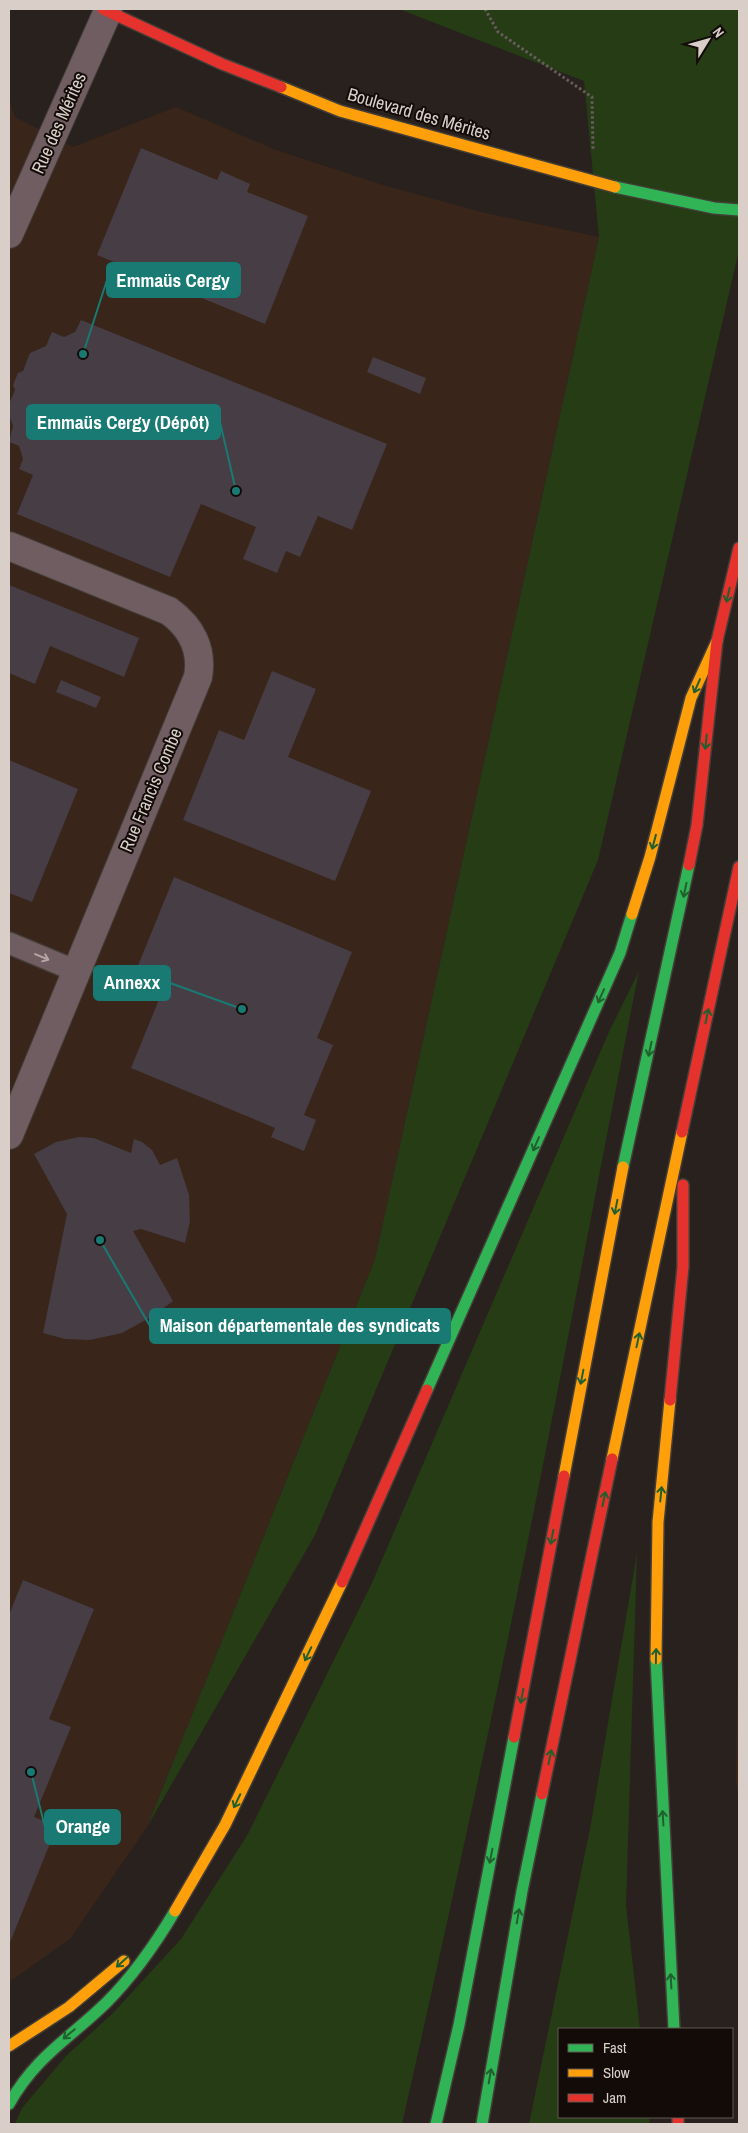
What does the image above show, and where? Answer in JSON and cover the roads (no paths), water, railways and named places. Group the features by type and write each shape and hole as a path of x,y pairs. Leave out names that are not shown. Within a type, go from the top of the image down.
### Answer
{"main road":[{"name":"Boulevard des Mérites","path":"106,10 222,64 340,111 594,183 714,208 739,210"},
{"path":"436,2124 461,2016 628,1144 687,878 697,825 718,641 739,548"},
{"path":"9,2104 18,2088 34,2067 55,2046 106,2003 130,1976 171,1918 225,1825 329,1611 620,952 650,857 692,698 718,641"},
{"path":"482,2124 524,1882 739,867"},
{"path":"674,2028 656,1679 658,1522 683,1267 682,1132"},
{"path":"9,2046 31,2034 93,1989 171,1918"}],"street":[{"name":"Rue des Mérites","path":"9,234 106,10"},
{"name":"Rue Francis Combe","path":"9,546 169,611 182,620 190,632 197,646 201,663 198,677 9,1135"}],"lane":[{"path":"9,943 76,971"}],"place":[{"name":"Emmaüs Cergy","path":"83,354"},
{"name":"Emmaüs Cergy (Dépôt)","path":"236,491"},
{"name":"Annexx","path":"242,1009"},
{"name":"Maison départementale des syndicats","path":"100,1240"},
{"name":"Orange","path":"31,1772"}]}
